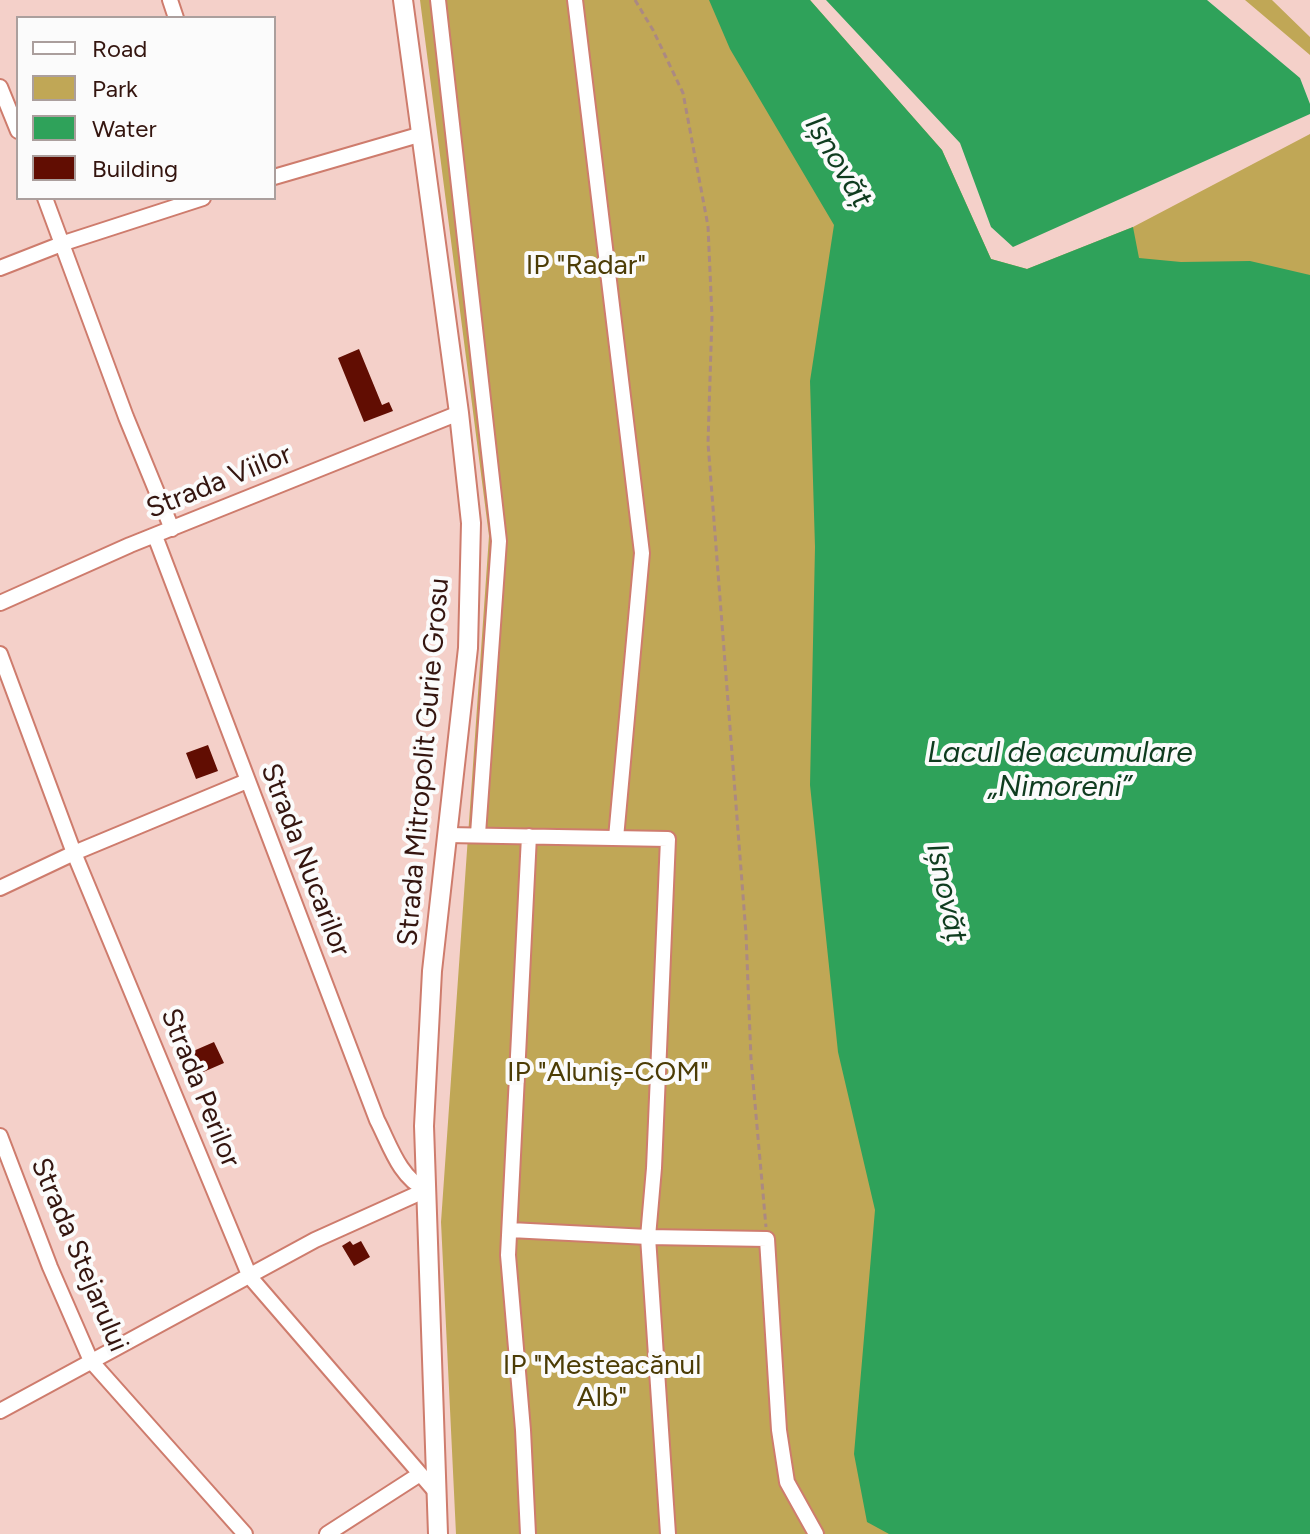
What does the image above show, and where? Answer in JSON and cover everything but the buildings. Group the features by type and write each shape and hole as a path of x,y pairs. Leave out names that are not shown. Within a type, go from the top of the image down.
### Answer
{"main road":[{"name":"Strada Mitropolit Gurie Grosu","path":"403,0 471,523 468,648 432,971 424,1126 438,1534"}],"street":[{"path":"438,0 499,541 478,834"},
{"path":"575,0 642,553 616,838"},
{"path":"0,87 16,126"},
{"path":"276,176 422,134"},
{"path":"46,200 126,417 172,529"},
{"path":"0,268 64,243 197,200"},
{"name":"Strada Viilor","path":"0,603 130,545 459,413"},
{"name":"Strada Nucarilor","path":"155,536 377,1120 401,1167 413,1183 426,1190"},
{"name":"Strada Perilor","path":"0,654 74,853 250,1277 435,1491"},
{"path":"0,888 74,853 247,781"},
{"path":"447,835 668,839 654,1168 648,1237 668,1534"},
{"path":"528,1534 523,1430 508,1255 529,836"},
{"name":"Strada Stejarului","path":"0,1136 50,1267 91,1361 245,1534"},
{"path":"0,1411 315,1240 426,1190"},
{"path":"510,1230 767,1239 779,1430 787,1482 816,1534"},
{"path":"327,1534 420,1474"}],"path":[{"path":"635,0 683,93 708,226 712,317 708,443 746,934 751,1059 767,1239"}],"green space":[{"path":"420,0 810,0 942,150 991,259 1027,269 1133,227 1310,134 1310,450 913,1534 456,1534 441,1222 489,536"},
{"path":"1245,0 1272,0 1310,37 1310,55"}],"water":[{"name":"Lacul de acumulare „Nimoreni”","path":"709,0 810,0 942,150 991,259 1027,269 1133,227 1139,258 1181,262 1250,261 1310,275 1310,1534 889,1534 867,1522 854,1454 875,1210 838,1052 810,785 815,547 810,381 834,225 730,49"},
{"path":"826,0 1207,0 1300,78 1310,104 1310,114 1013,247 991,227 960,143"}],"water label":[{"name":"Ișnovăț","path":"838,162"},
{"name":"Ișnovăț","path":"946,893"}],"park label":[{"name":"IP \"Radar\"","path":"586,266"},
{"name":"IP \"Aluniș-COM\"","path":"608,1073"},
{"name":"IP \"Mesteacănul Alb\"","path":"602,1382"}]}
